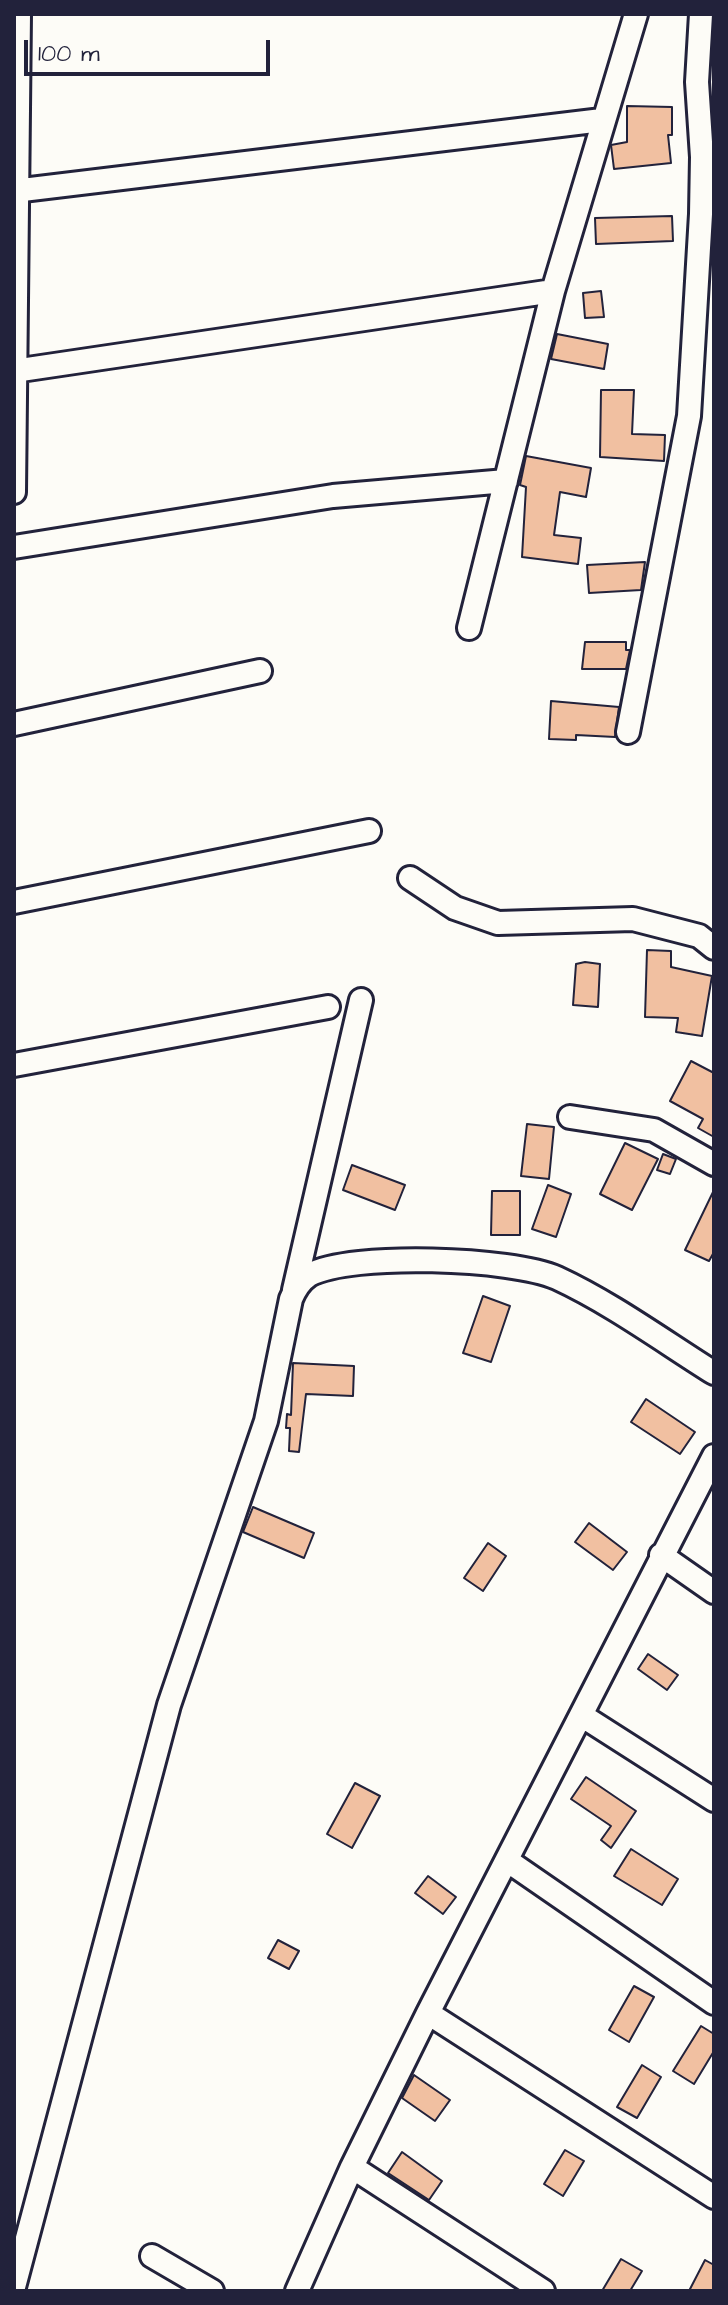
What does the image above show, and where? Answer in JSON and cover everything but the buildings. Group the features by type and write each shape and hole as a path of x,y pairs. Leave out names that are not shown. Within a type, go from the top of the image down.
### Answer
{"street":[{"path":"14,492 19,14"},
{"path":"469,628 553,291 636,14"},
{"path":"628,732 689,416 708,213 702,157 706,80 701,14"},
{"path":"16,190 602,120"},
{"path":"15,370 553,291"},
{"path":"14,547 333,496 506,481"},
{"path":"14,724 260,671"},
{"path":"14,902 369,831"},
{"path":"410,878 455,908 498,923 633,919 699,936 714,948"},
{"path":"14,2287 169,1705 266,1421 361,1000"},
{"path":"14,1065 328,1007"},
{"path":"570,1117 654,1130 714,1164"},
{"path":"294,1291 313,1273 365,1261 509,1266 555,1278 714,1373"},
{"path":"297,2291 352,2167 428,2013 714,1456"},
{"path":"661,1555 714,1592"},
{"path":"581,1715 714,1800"},
{"path":"508,1861 714,2003"},
{"path":"428,2013 714,2197"},
{"path":"352,2167 543,2291"},
{"path":"152,2256 212,2291"}]}
